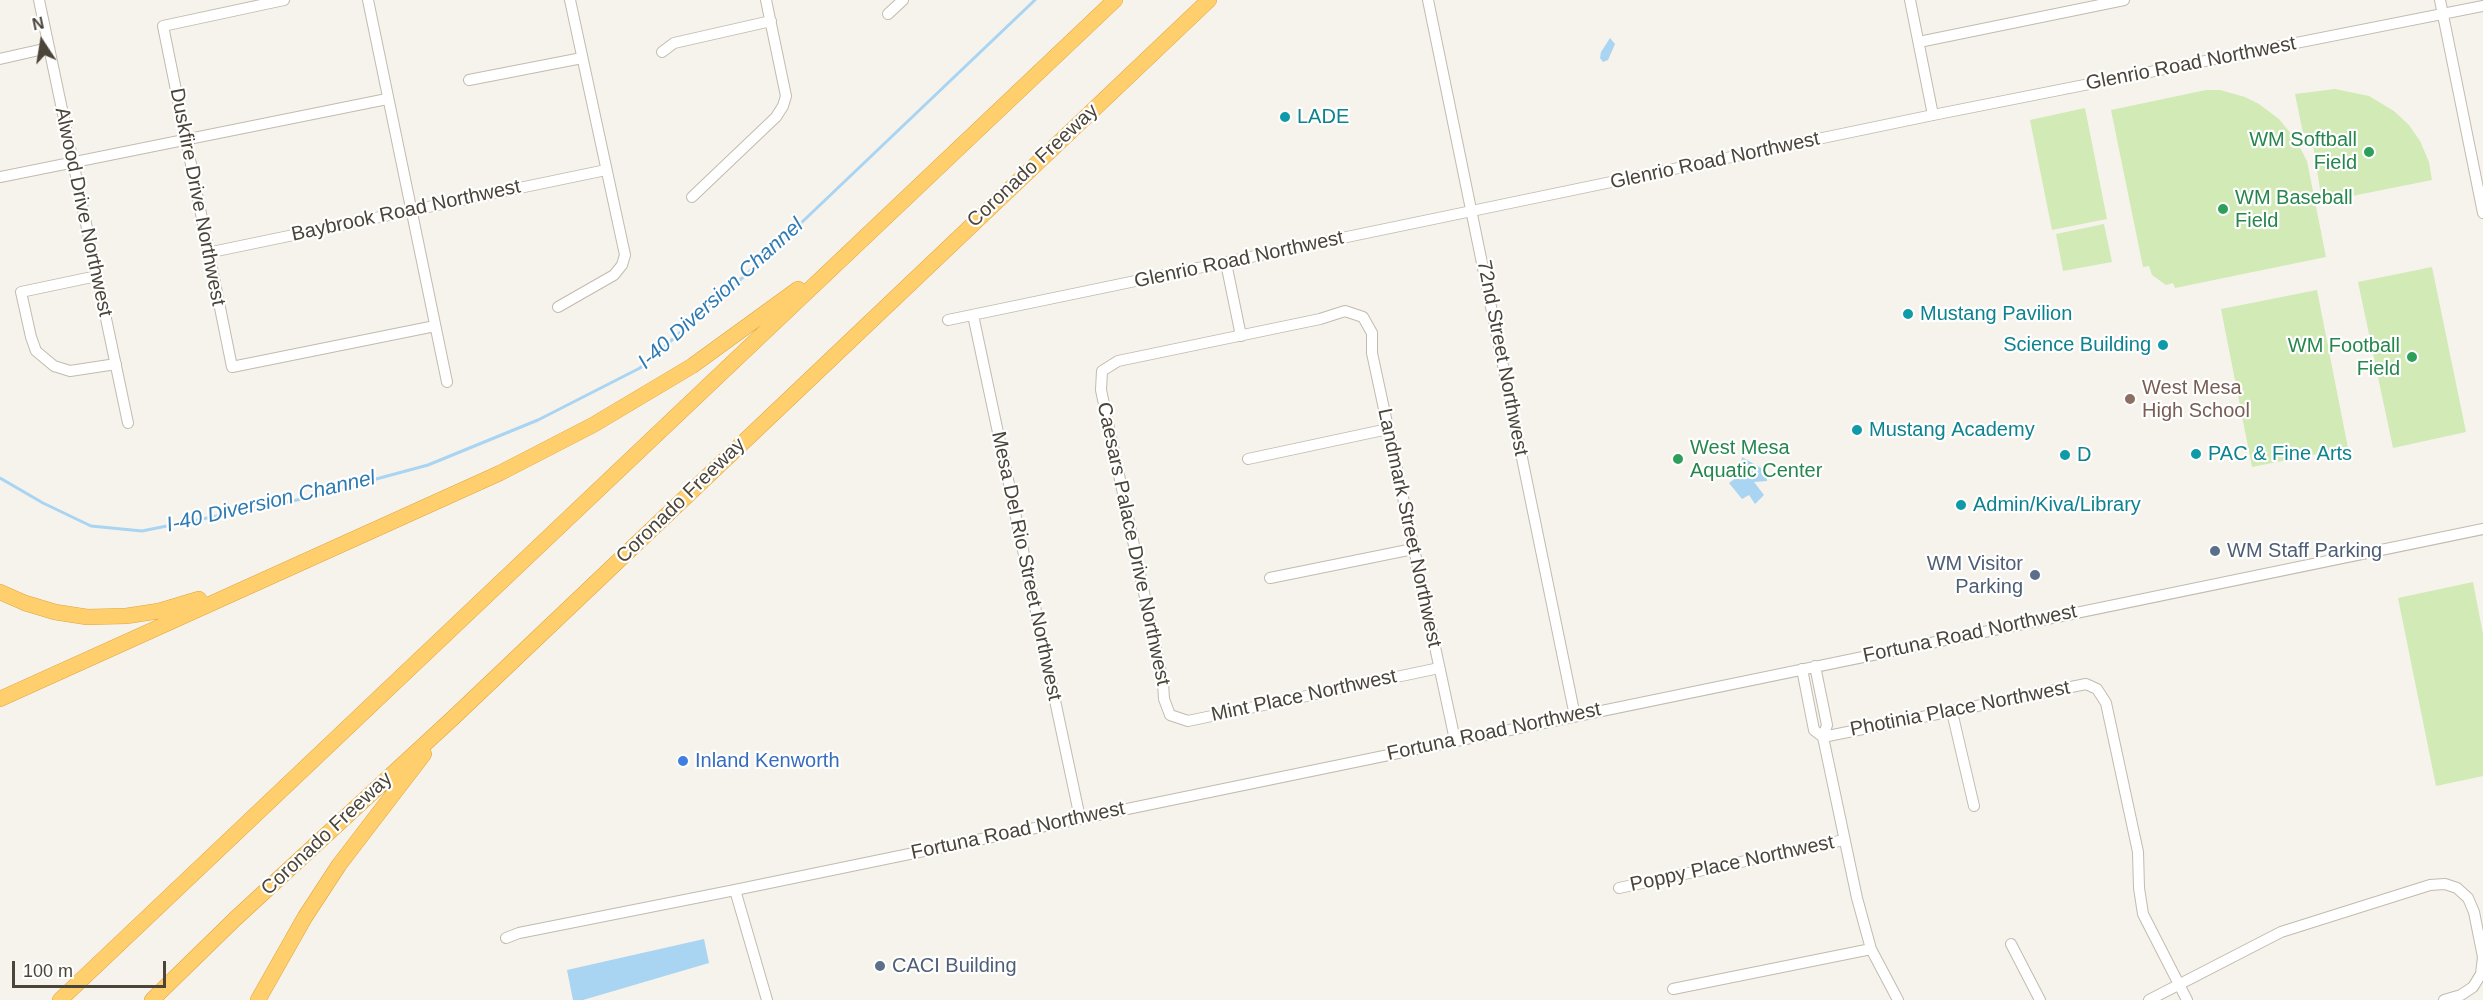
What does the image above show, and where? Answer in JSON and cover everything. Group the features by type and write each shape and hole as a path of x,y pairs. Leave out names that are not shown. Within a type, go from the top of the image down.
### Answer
{"highway":[{"path":"60,1000 1115,0"},
{"name":"Coronado Freeway","path":"152,1000 453,718 1209,0"},
{"path":"0,699 500,472 593,426 692,366 849,252"},
{"path":"0,592 25,603 56,612 87,617 126,616 187,603 292,565"},
{"path":"258,1000 305,917 339,865 453,718"}],"street":[{"name":"Alwood Drive Northwest","path":"39,0 128,423"},
{"name":"Duskfire Drive Northwest","path":"284,0 163,26 232,368 435,326"},
{"path":"368,0 447,382"},
{"path":"558,307 614,274 622,265 625,255 570,0"},
{"path":"692,197 776,117 783,106 786,96 766,0"},
{"path":"888,14 903,0"},
{"name":"72nd Street Northwest","path":"1428,0 1473,210 1575,716"},
{"path":"1910,0 1934,116"},
{"path":"1919,42 2124,0"},
{"path":"2440,0 2483,213"},
{"name":"Glenrio Road Northwest","path":"948,320 1473,210 2483,6"},
{"path":"662,52 674,43 771,21"},
{"path":"0,59 48,48"},
{"path":"469,80 582,58"},
{"path":"0,177 387,99"},
{"name":"Baybrook Road Northwest","path":"207,253 606,170"},
{"path":"1226,263 1241,336"},
{"path":"97,276 21,292 36,351 54,366 70,371 116,364"},
{"name":"Landmark Street Northwest","path":"1241,336 1320,319 1345,311 1363,317 1372,333 1372,353 1455,740"},
{"name":"Mesa Del Rio Street Northwest","path":"973,315 1080,818"},
{"name":"Caesars Palace Drive Northwest","path":"1170,715 1164,699 1163,682 1101,390 1102,371 1118,361 1241,336"},
{"path":"1248,459 1388,429"},
{"name":"Fortuna Road Northwest","path":"506,938 519,933 735,891 1455,740 2483,529"},
{"path":"1270,578 1413,549"},
{"path":"1815,666 1827,725 1823,737 1844,840 1871,949 1898,1000"},
{"name":"Mint Place Northwest","path":"1170,715 1188,721 1439,668"},
{"path":"1802,669 1814,730 1823,737"},
{"name":"Photinia Place Northwest","path":"1823,737 2086,684 2097,689 2106,704 2138,852 2139,888 2143,914 2179,985"},
{"path":"1952,712 1974,806"},
{"name":"Poppy Place Northwest","path":"1619,888 1844,840"},
{"path":"2149,1000 2281,932 2430,885 2457,888 2468,898 2474,912 2483,957 2481,974 2473,987 2461,995 2444,1000"},
{"path":"735,891 767,1000"},
{"path":"2011,944 2040,1000"},
{"path":"1673,989 1871,949"},
{"path":"2179,985 2187,1000"}],"green space":[{"name":"WM Softball Field","path":"2335,89 2369,96 2394,111 2409,125 2420,141 2429,162 2432,180 2327,201 2321,195 2311,133 2303,133 2295,94"},
{"name":"WM Baseball Field","path":"2206,90 2220,90 2245,97 2259,104 2279,119 2296,140 2307,161 2326,257 2175,288 2173,283 2166,285 2152,275 2149,266 2143,267 2111,110"},
{"path":"2085,108 2107,219 2052,230 2030,120"},
{"path":"2104,224 2112,262 2063,271 2056,234"},
{"name":"WM Football Field","path":"2432,267 2466,432 2393,448 2358,282"},
{"path":"2317,290 2348,448 2252,467 2221,309"},
{"path":"2473,582 2483,634 2483,776 2436,786 2398,598"}],"water":[{"path":"1610,38 1615,44 1608,60 1603,62 1600,58 1601,52"},
{"path":"1742,457 1766,471 1767,481 1754,482 1764,495 1755,504 1749,495 1742,499 1729,483 1740,475"},
{"path":"704,939 709,963 583,1000 573,1000 567,970"}],"waterway":[{"name":"I-40 Diversion Channel","path":"0,478 43,503 91,526 142,531 302,499 428,465 538,420 640,368 757,265 1035,0"}],"place":[{"name":"LADE","path":"1285,117"},
{"name":"WM Softball Field","path":"2369,152"},
{"name":"WM Baseball Field","path":"2223,209"},
{"name":"Mustang Pavilion","path":"1908,314"},
{"name":"Science Building","path":"2163,345"},
{"name":"WM Football Field","path":"2412,357"},
{"name":"West Mesa High School","path":"2130,399"},
{"name":"Mustang Academy","path":"1857,430"},
{"name":"PAC & Fine Arts","path":"2196,454"},
{"name":"D","path":"2065,455"},
{"name":"West Mesa Aquatic Center","path":"1678,459"},
{"name":"Admin/Kiva/Library","path":"1961,505"},
{"name":"WM Staff Parking","path":"2215,551"},
{"name":"WM Visitor Parking","path":"2035,575"},
{"name":"Inland Kenworth","path":"683,761"},
{"name":"CACI Building","path":"880,966"}]}
